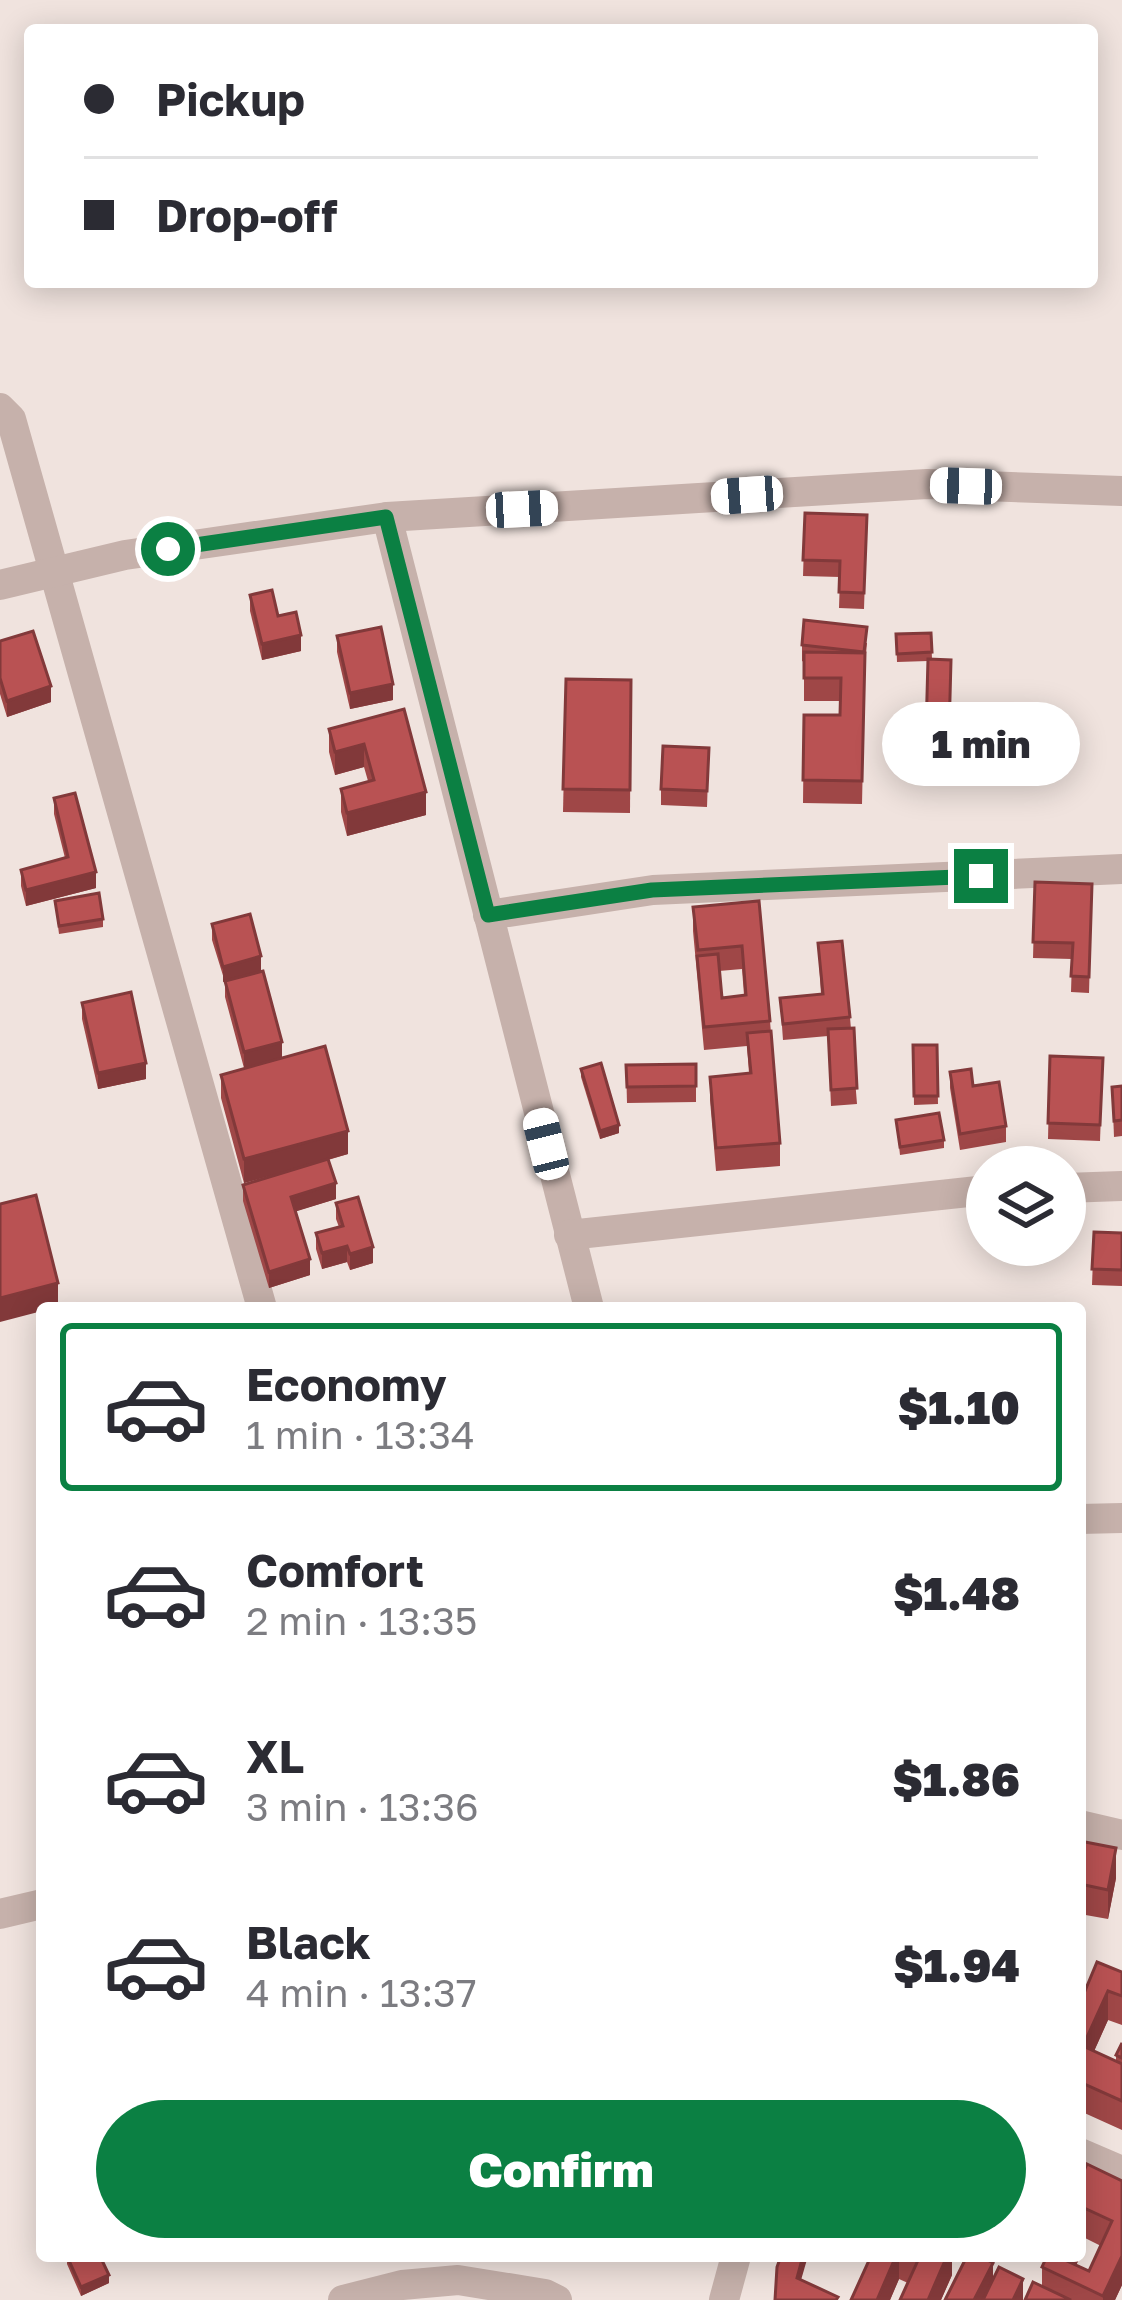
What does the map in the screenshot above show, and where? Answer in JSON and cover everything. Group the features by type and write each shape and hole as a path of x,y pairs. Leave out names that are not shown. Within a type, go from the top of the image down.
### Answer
{"street":[{"path":"0,408 11,419 55,570 260,1302"},
{"path":"0,585 124,555 386,517 927,484 1122,491"},
{"path":"386,517 587,1302"},
{"path":"488,915 652,890 1122,869"},
{"path":"1086,1187 1122,1186"},
{"path":"569,1235 966,1192"},
{"path":"1086,1520 1122,1518"},
{"path":"1086,1827 1122,1835"},
{"path":"0,1914 36,1905"},
{"path":"1086,2155 1122,2170"},
{"path":"724,2300 734,2262"},
{"path":"343,2300 404,2293 457,2268 557,2300"}],"building":[{"path":"805,513 867,515 864,593 839,592 840,561 803,560"},
{"path":"272,590 278,616 296,612 301,635 262,644 250,595"},
{"path":"804,620 867,627 864,652 802,645"},
{"path":"381,627 393,684 350,693 337,636"},
{"path":"33,631 51,686 7,701 0,678 0,641"},
{"path":"931,633 932,652 897,654 896,634"},
{"path":"804,652 865,653 862,781 803,780 804,715 840,715 841,678 804,678"},
{"path":"928,659 951,660 949,734 926,733"},
{"path":"566,679 631,680 630,790 563,789"},
{"path":"404,709 426,792 347,813 341,789 374,780 364,744 335,752 329,729"},
{"path":"663,746 709,748 707,791 661,789"},
{"path":"75,793 96,872 26,890 21,870 68,857 54,798"},
{"path":"1035,882 1092,884 1089,977 1071,976 1073,943 1033,942"},
{"path":"99,893 103,919 59,926 55,901"},
{"path":"759,901 770,1021 704,1027 697,956 718,954 722,998 746,995 742,946 698,950 693,907"},
{"path":"250,914 261,956 223,967 212,924"},
{"path":"842,941 850,1017 783,1024 780,998 823,994 818,943"},
{"path":"263,971 282,1042 244,1052 225,981"},
{"path":"131,992 146,1063 98,1073 82,1003"},
{"path":"854,1028 857,1088 831,1090 828,1029"},
{"path":"771,1031 780,1143 716,1148 710,1077 751,1073 747,1033"},
{"path":"913,1045 937,1045 938,1096 914,1096"},
{"path":"325,1046 348,1131 244,1159 221,1075"},
{"path":"1050,1056 1103,1058 1100,1125 1048,1123"},
{"path":"601,1063 619,1125 600,1131 581,1069"},
{"path":"696,1064 696,1086 627,1087 626,1065"},
{"path":"971,1069 973,1086 999,1082 1006,1126 960,1134 950,1072"},
{"path":"1122,1086 1122,1120 1114,1121 1112,1087"},
{"path":"939,1113 944,1140 900,1147 896,1120"},
{"path":"328,1159 336,1183 291,1197 310,1259 269,1272 243,1185"},
{"path":"36,1195 58,1283 0,1298 0,1204"},
{"path":"358,1197 373,1247 350,1254 347,1246 322,1253 316,1233 343,1226 336,1203"},
{"path":"1094,1232 1122,1233 1122,1270 1092,1269"},
{"path":"1086,1842 1116,1848 1108,1890 1086,1885"},
{"path":"1097,1962 1122,1972 1122,1996 1108,1991 1086,2039 1086,1989"},
{"path":"1086,2047 1122,2064 1122,2101 1086,2085"},
{"path":"1086,2166 1122,2181 1122,2256 1103,2296 1042,2267 1044,2262 1069,2262 1089,2271 1112,2221 1086,2209"},
{"path":"70,2262 103,2262 109,2275 81,2287"},
{"path":"779,2262 801,2262 797,2278 838,2297 775,2300"},
{"path":"868,2262 893,2262 877,2300 851,2300"},
{"path":"917,2262 944,2262 928,2300 900,2300"},
{"path":"964,2262 993,2263 974,2300 945,2300"},
{"path":"999,2267 1023,2279 1013,2300 983,2300"},
{"path":"1033,2282 1071,2300 1025,2300"}],"route":[{"path":"168,549 386,517 488,915 652,890 981,876"}]}
